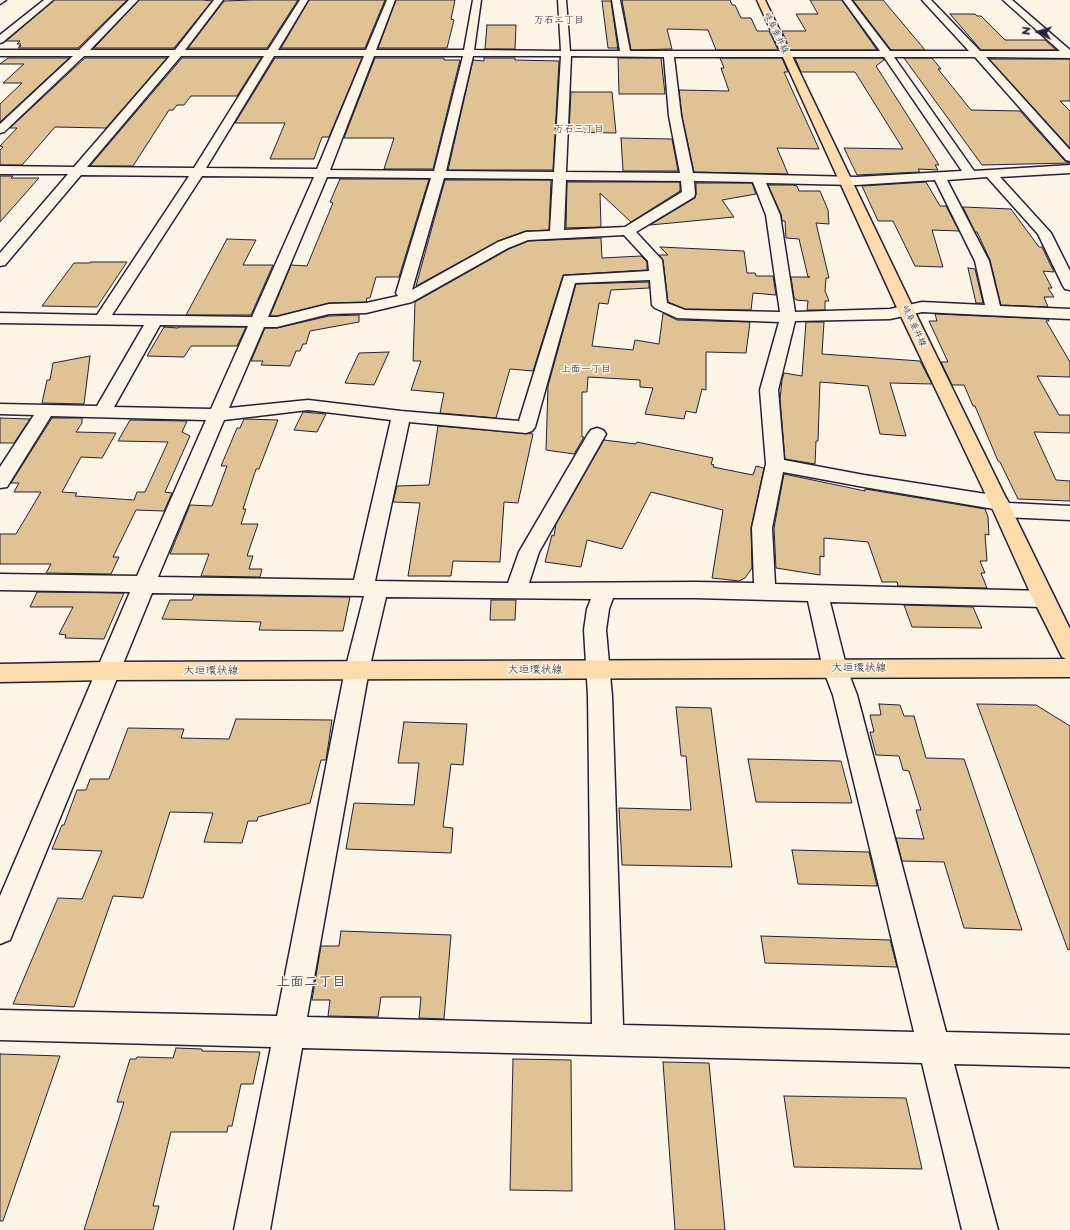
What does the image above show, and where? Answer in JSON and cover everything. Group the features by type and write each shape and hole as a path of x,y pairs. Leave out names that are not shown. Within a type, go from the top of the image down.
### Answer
{"main road":[{"name":"岐阜垂井線","path":"761,0 906,310 1070,651"},
{"name":"大垣環状線","path":"0,673 108,671 1070,668"}],"street":[{"path":"0,40 49,0"},
{"path":"0,130 82,53 134,0"},
{"path":"0,262 178,53 219,0"},
{"path":"102,319 198,172 304,0"},
{"path":"0,930 144,585 322,173 391,0"},
{"path":"407,299 404,293 439,174 469,53 477,0"},
{"path":"557,234 566,54 562,0"},
{"path":"616,0 626,54"},
{"path":"847,0 887,54 971,175"},
{"path":"926,0 978,54 1070,157"},
{"path":"1007,0 1070,55"},
{"path":"0,53 786,53 1070,55"},
{"path":"0,318 257,323 277,322 329,310 366,308 407,299 503,245 526,236 628,231 689,194 675,116 669,54"},
{"path":"0,170 687,177 846,181 1070,169"},
{"path":"991,174 1044,233 1070,286"},
{"path":"939,176 982,261 994,311"},
{"path":"758,179 773,215 788,317 769,390 775,464 762,528 765,592"},
{"path":"628,231 655,260 660,305 682,316 788,317 890,314 922,307 1070,314"},
{"path":"0,409 218,415 308,405 401,416 526,427 569,279 656,275"},
{"path":"102,412 154,321"},
{"path":"0,482 46,410"},
{"path":"252,1230 357,670 401,416"},
{"path":"516,591 528,552 597,434"},
{"path":"775,464 1001,507 1070,513"},
{"path":"0,582 516,591 695,590 1044,599"},
{"path":"605,591 598,609 595,630 599,669 608,1040"},
{"path":"817,593 835,669 847,702 980,1230"},
{"path":"0,1025 1070,1051"}],"building":[{"path":"54,0 127,0 78,48 18,48 21,46 19,46 21,44 17,44 20,41 6,41"},
{"path":"139,0 212,1 174,48 94,48"},
{"path":"298,0 267,48 188,48 224,1"},
{"path":"309,0 385,0 365,48 281,48"},
{"path":"396,0 455,0 451,19 454,20 447,48 378,48"},
{"path":"622,0 730,0 732,5 735,5 741,18 751,18 757,31 769,31 778,50 716,50 708,30 667,29 672,49 631,50"},
{"path":"810,0 842,0 877,50 790,50 782,31 806,31 796,14 818,14"},
{"path":"853,0 883,0 925,50 891,50"},
{"path":"602,1 611,1 618,48 608,48"},
{"path":"950,14 975,14 977,16 981,16 1005,40 1045,40 1056,50 981,50"},
{"path":"487,25 516,25 515,49 485,49"},
{"path":"8,58 69,58 0,122 0,104 22,83 3,83 24,64 0,64"},
{"path":"85,58 167,58 106,128 55,127 22,165 0,165 0,150 3,147 0,146 17,128 10,128"},
{"path":"182,58 261,58 237,96 191,96 184,105 177,105 173,110 169,110 133,166 90,166"},
{"path":"275,58 362,58 329,137 322,137 314,159 270,159 285,123 235,123"},
{"path":"375,58 444,58 444,60 460,60 433,169 384,169 394,138 344,138"},
{"path":"484,58 515,58 515,60 559,61 553,170 448,170 473,60 484,61"},
{"path":"618,58 661,58 665,94 619,94"},
{"path":"720,58 782,58 788,72 784,72 819,149 777,148 788,174 694,172 682,116 679,90 729,91 721,68 724,68"},
{"path":"795,58 883,58 884,60 876,66 939,165 935,165 938,170 918,169 920,172 857,175 844,148 903,149 855,72 801,72"},
{"path":"904,58 932,58 941,69 938,69 971,110 1020,111 1065,161 1070,163 982,165"},
{"path":"989,59 1070,59 1070,101 1060,101 1070,111 1070,148"},
{"path":"571,92 612,92 616,133 569,132"},
{"path":"621,138 672,139 678,171 623,171"},
{"path":"0,176 13,176 11,178 39,178 0,222"},
{"path":"340,179 429,179 399,277 376,277 370,298 367,298 366,302 329,303 277,316 270,316 291,265 307,266 333,203 330,202"},
{"path":"445,180 551,180 549,230 526,231 498,241 416,286"},
{"path":"567,182 680,182 680,191 631,222 600,193 601,227 566,228"},
{"path":"926,182 940,206 946,206 959,231 932,230 943,267 915,266 893,221 878,221 862,186"},
{"path":"696,183 752,183 756,194 722,200 734,217 650,225 695,198"},
{"path":"768,185 793,185 797,186 799,191 820,191 828,210 829,224 816,223 829,278 826,278 825,291 829,301 825,301 825,310 807,310 808,301 796,300 794,297 791,277 808,277 799,239 786,238 785,221 782,221 781,214"},
{"path":"963,207 1011,209 1039,247 1042,247 1054,272 1043,271 1052,288 1048,288 1054,297 1044,297 1048,307 1001,305 990,260"},
{"path":"601,238 602,258 641,256 647,262 647,270 563,275 533,371 510,369 496,418 440,413 444,393 411,390 421,361 413,361 415,302 509,249 528,241"},
{"path":"227,239 256,240 243,265 273,265 251,315 186,315"},
{"path":"660,247 744,251 747,273 755,273 756,276 773,276 776,295 753,293 751,310 685,309 668,302 663,260 659,255 668,255"},
{"path":"127,262 97,307 42,306 74,263"},
{"path":"968,268 975,269 983,303 976,303"},
{"path":"649,282 649,288 611,290 608,304 599,303 592,346 633,350 635,340 659,344 663,313 677,320 750,322 746,353 706,352 706,390 702,389 696,413 686,411 684,419 645,414 653,388 640,387 640,380 588,377 587,392 582,392 582,437 584,437 574,454 546,450 548,386 576,284"},
{"path":"935,314 1048,319 1049,321 1046,321 1070,362 1070,377 1037,376 1059,415 1070,415 1070,433 1034,432 1056,480 1070,481 1070,501 1018,499 1000,462 998,461 975,406 973,406 964,385 952,385 941,362 948,362 929,321 937,321"},
{"path":"359,315 359,322 310,331 306,344 303,344 300,351 296,351 290,366 261,365 263,361 251,361 265,328 277,328 329,316"},
{"path":"806,322 824,322 822,354 920,361 932,384 890,383 906,436 880,434 868,386 820,382 818,441 816,441 815,464 785,459 780,399 782,380 784,373 802,376"},
{"path":"164,327 246,327 237,346 191,346 184,357 147,356"},
{"path":"389,352 374,385 345,383 359,353"},
{"path":"90,356 84,404 42,403 47,380 50,380 53,363"},
{"path":"303,412 326,414 317,432 294,430"},
{"path":"0,418 30,419 14,443 0,443"},
{"path":"52,418 82,418 82,423 76,432 116,433 102,458 81,457 62,492 77,493 75,496 134,500 137,492 145,492 168,442 118,441 130,420 187,421 182,432 190,436 165,492 172,493 164,511 136,510 113,557 119,557 111,574 46,573 51,564 0,564 0,534 16,534 41,492 14,492 19,483 11,483"},
{"path":"244,419 278,420 259,469 256,469 243,509 246,509 241,524 258,524 247,556 253,556 249,569 262,569 260,577 201,576 209,554 170,554 190,505 212,506 227,466 221,466 237,428 240,428"},
{"path":"438,426 533,434 518,503 504,502 500,562 453,561 451,576 408,576 420,503 393,502 397,486 429,485"},
{"path":"604,440 636,444 637,442 713,458 711,464 714,465 713,467 753,475 756,466 764,468 751,528 752,568 745,578 739,581 712,578 723,510 651,492 622,549 587,540 581,567 545,562 552,535 554,536 556,524"},
{"path":"784,474 865,491 865,489 985,509 988,517 989,535 985,534 987,561 980,561 985,573 981,573 987,588 898,586 897,582 882,582 868,542 824,538 824,557 820,556 820,575 776,568 774,528"},
{"path":"37,592 124,593 104,639 65,638 66,635 59,634 73,607 30,607"},
{"path":"194,595 350,597 343,631 259,630 261,622 162,619 170,600 192,600"},
{"path":"491,600 516,600 515,620 490,620"},
{"path":"904,605 973,607 982,628 912,627"},
{"path":"879,704 900,705 904,716 914,716 926,758 964,759 1022,930 964,928 944,862 902,861 896,838 924,839 916,810 921,810 909,771 903,770 899,756 876,755 870,732 874,732 870,715 881,715"},
{"path":"977,704 1036,705 1070,726 1070,949 1068,950"},
{"path":"676,707 711,708 732,867 622,865 619,808 691,810 686,756 681,756"},
{"path":"236,719 332,720 326,760 321,760 310,803 258,817 257,821 248,821 242,843 204,842 213,813 170,812 143,898 113,896 74,1007 13,1004 58,898 82,899 102,851 52,849 62,825 64,825 77,790 86,790 90,779 109,779 128,728 184,729 181,738 229,739"},
{"path":"404,722 467,724 463,765 451,764 443,827 453,828 451,853 346,849 354,803 414,805 419,763 398,763"},
{"path":"748,759 841,761 852,803 756,802"},
{"path":"792,850 869,852 877,886 798,884"},
{"path":"341,931 451,935 444,1019 419,1018 421,997 381,997 378,1017 328,1016 330,1000 312,1000 321,946 339,946"},
{"path":"761,936 890,940 897,967 765,963"},
{"path":"176,1048 202,1049 202,1051 260,1052 253,1084 241,1084 232,1126 228,1126 227,1132 171,1132 153,1206 159,1206 153,1230 84,1230 124,1102 117,1102 130,1059 136,1059 137,1057 173,1058"},
{"path":"0,1054 60,1056 3,1221 0,1221"},
{"path":"513,1059 571,1060 572,1191 510,1190"},
{"path":"663,1062 709,1063 725,1230 675,1230"},
{"path":"784,1096 906,1098 922,1169 794,1167"}],"district":[{"name":"万石二丁目","path":"559,20"},
{"name":"万石三丁目","path":"579,129"},
{"name":"上面一丁目","path":"586,369"},
{"name":"上面二丁目","path":"311,982"}]}
